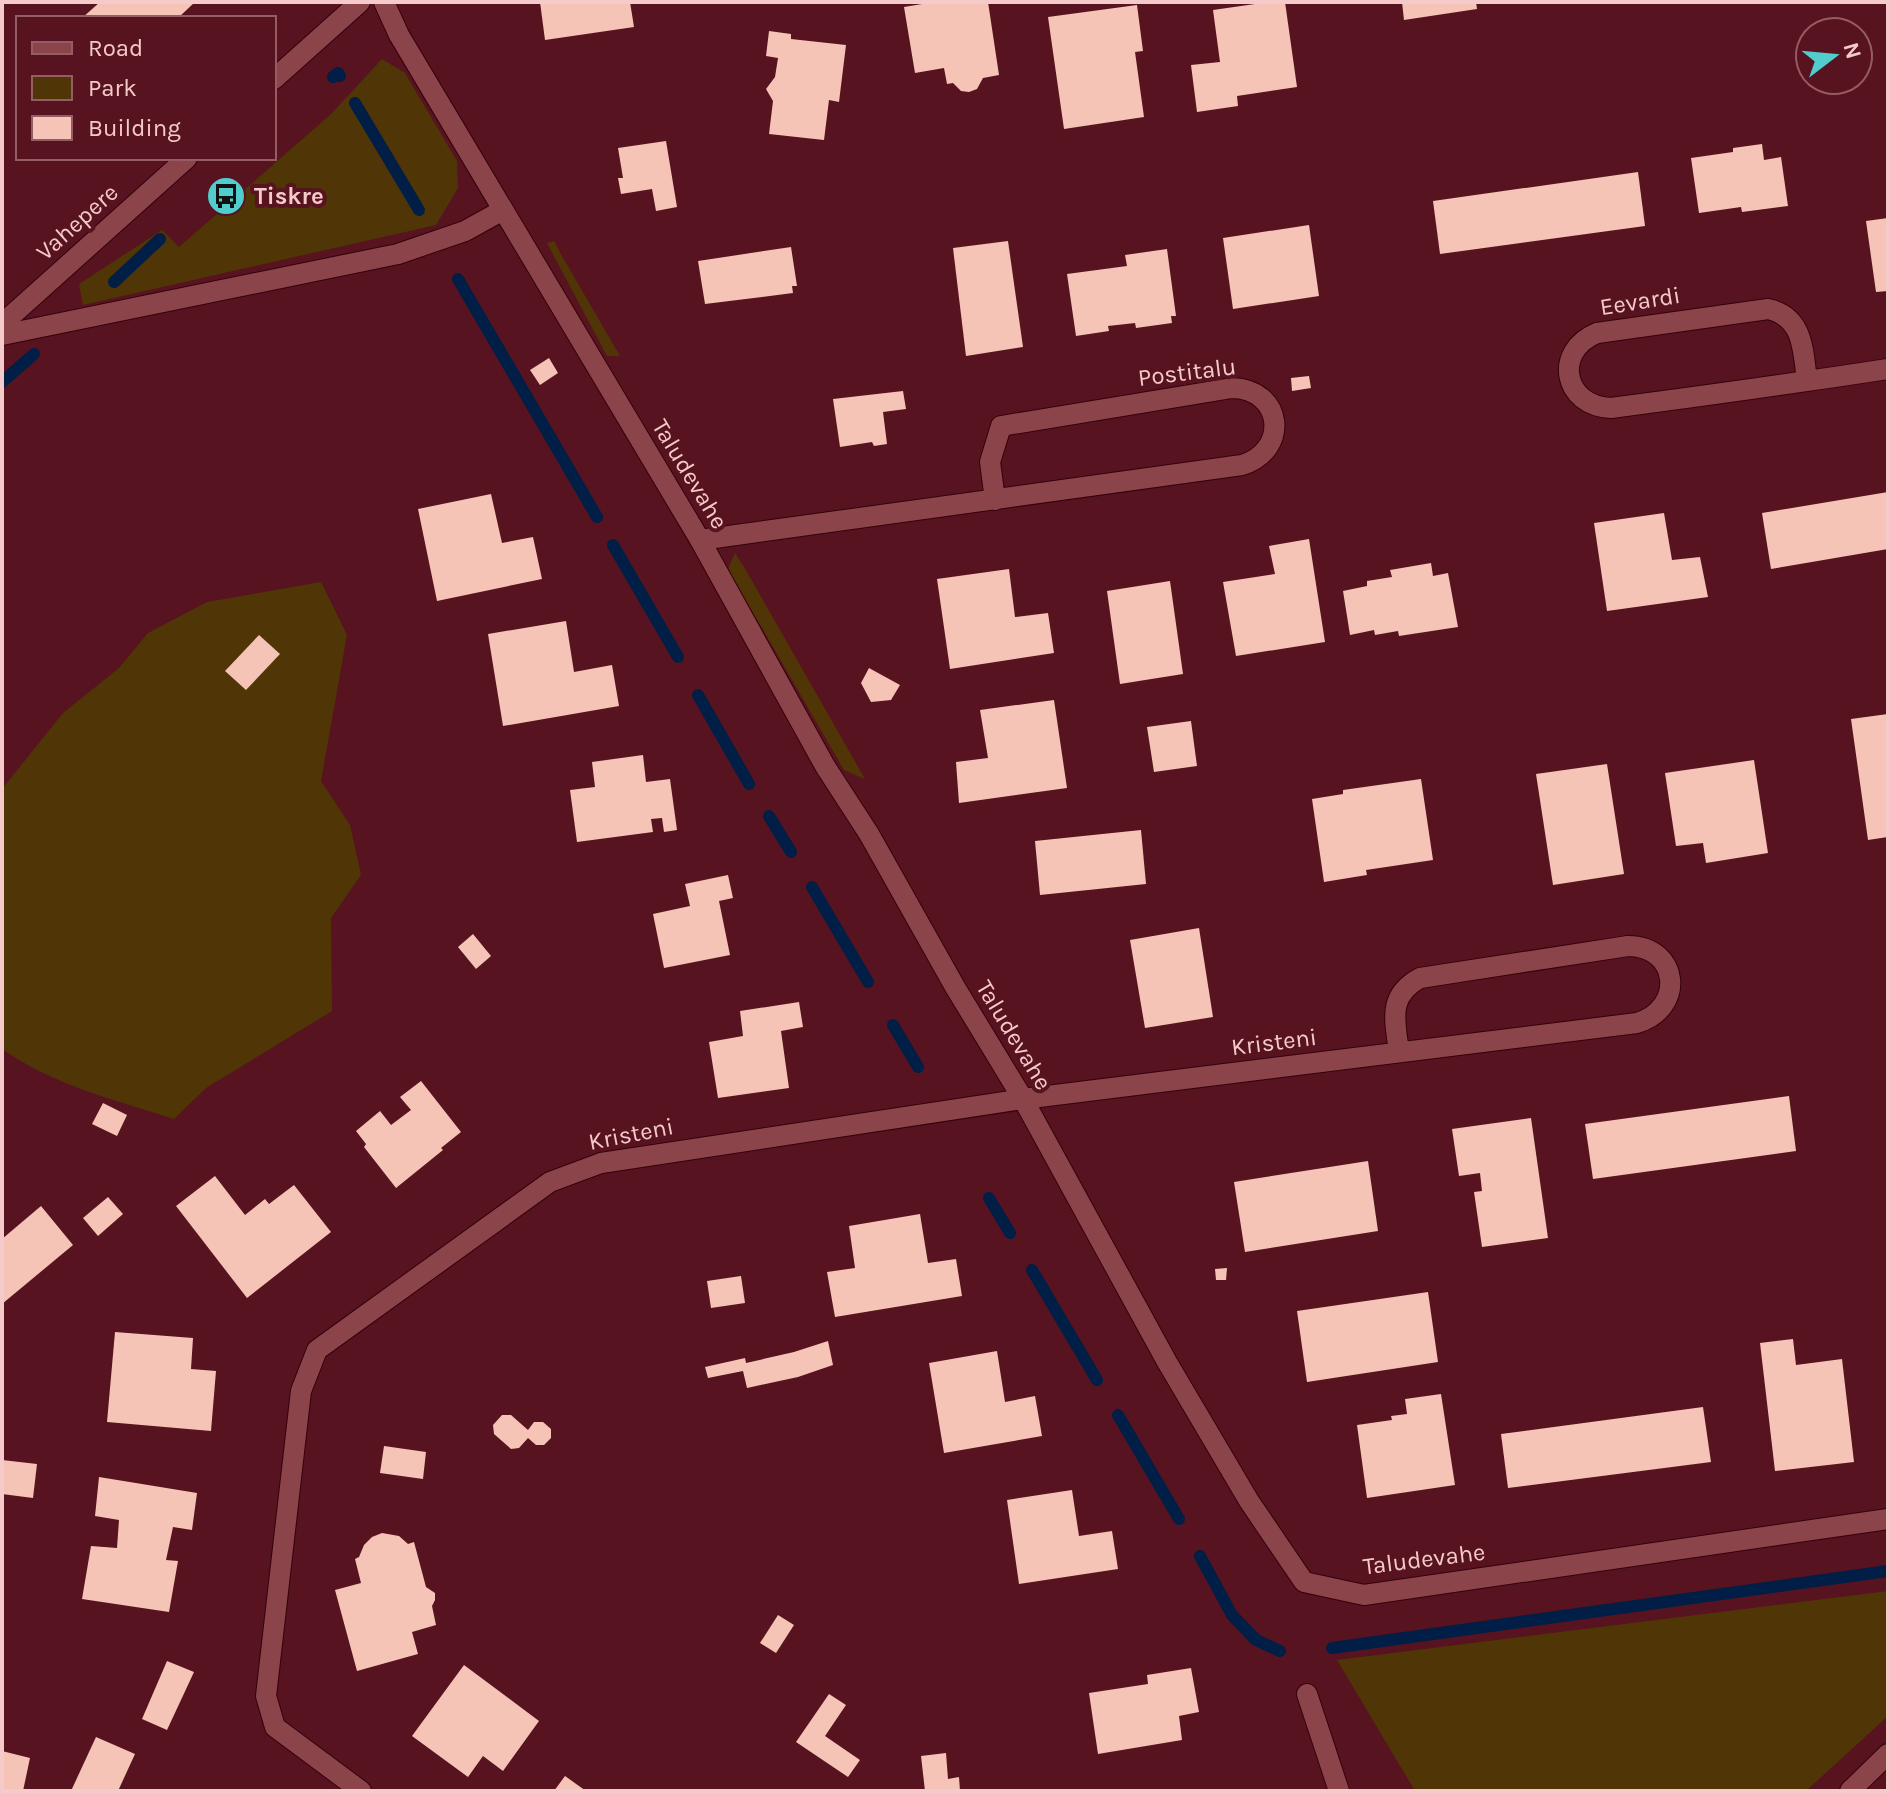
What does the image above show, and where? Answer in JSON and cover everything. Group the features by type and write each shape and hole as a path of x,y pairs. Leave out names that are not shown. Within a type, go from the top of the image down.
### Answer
{"street":[{"path":"276,77 360,2"},
{"name":"Taludevahe","path":"384,2 399,35 566,312 665,486 700,540 825,766 869,834 955,987 1023,1099 1175,1375 1249,1501 1304,1582 1364,1595 1888,1519"},
{"name":"Vahepere","path":"4,321 185,160"},
{"path":"4,321 398,254 465,231 503,210"},
{"name":"Eevardi","path":"1807,381 1801,336 1796,326 1788,317 1768,309 1597,333 1581,341 1575,348 1569,373 1574,390 1580,397 1600,407 1807,381 1888,369"},
{"name":"Postitalu","path":"700,540 995,500 1242,465 1254,461 1270,446 1275,429 1274,417 1261,397 1250,391 1232,388 1001,426 990,462 995,500"},
{"name":"Kristeni","path":"361,1791 275,1727 266,1696 301,1391 317,1350 550,1182 601,1163 1023,1099 1637,1023 1649,1019 1665,1004 1670,976 1657,954 1647,948 1628,946 1420,978 1400,993 1396,1005 1394,1017 1399,1052"},
{"path":"1307,1694 1339,1791"},
{"path":"1851,1791 1888,1754"}],"green space":[{"path":"382,59 405,73 457,161 458,188 436,225 83,305 79,284 162,230 179,247 331,114"},
{"path":"554,241 620,356 607,356 547,243"},
{"path":"735,553 865,779 844,770 728,569"},
{"path":"321,582 347,635 321,781 350,825 361,875 331,918 332,1011 206,1088 174,1119 63,1082 2,1049 2,789 63,713 119,668 148,633 207,602"},
{"path":"1888,1591 1888,1716 1806,1791 1415,1791 1337,1660"}],"building":[{"path":"100,2 195,2 180,16 84,16"},
{"path":"540,2 630,2 634,27 545,40"},
{"path":"934,2 988,2 999,75 983,78 977,89 969,92 961,91 953,83 947,84 944,68 915,73 904,7"},
{"path":"1285,2 1297,87 1237,96 1238,106 1197,112 1191,65 1220,62 1213,10"},
{"path":"1402,2 1476,2 1477,9 1404,20"},
{"path":"1137,5 1143,51 1135,52 1144,117 1064,129 1048,17"},
{"path":"769,31 791,34 791,39 846,45 839,102 829,100 824,140 769,134 773,101 766,89 775,77 778,58 766,56"},
{"path":"666,141 677,207 656,211 652,189 621,194 618,178 623,178 618,148"},
{"path":"1762,144 1764,160 1781,157 1788,206 1742,212 1741,207 1699,213 1691,158"},
{"path":"1638,172 1645,226 1440,254 1433,201"},
{"path":"1888,218 1888,291 1876,292 1866,221"},
{"path":"1309,225 1319,296 1233,309 1223,238"},
{"path":"1008,241 1023,347 966,356 953,248"},
{"path":"791,247 797,286 792,286 793,293 705,304 698,261"},
{"path":"1167,249 1176,316 1171,316 1172,323 1136,328 1135,323 1108,326 1109,331 1076,336 1067,274 1127,266 1125,255"},
{"path":"549,358 558,373 540,385 530,370"},
{"path":"1309,376 1311,388 1292,391 1291,378"},
{"path":"903,391 906,409 883,412 887,444 874,446 872,442 840,447 833,399"},
{"path":"1888,492 1888,549 1771,569 1762,513"},
{"path":"491,494 502,543 533,537 542,579 437,601 418,509"},
{"path":"1664,513 1672,560 1700,557 1708,597 1607,611 1594,523"},
{"path":"1309,539 1325,642 1236,656 1223,582 1275,574 1269,546"},
{"path":"1431,563 1433,576 1448,573 1458,627 1399,636 1398,631 1375,635 1374,630 1350,635 1343,591 1367,586 1367,581 1392,577 1390,570"},
{"path":"1009,569 1015,617 1048,613 1054,653 950,669 937,579"},
{"path":"1170,581 1183,674 1120,684 1107,591"},
{"path":"566,621 574,672 612,665 619,706 503,726 488,634"},
{"path":"259,635 280,654 246,690 225,671"},
{"path":"869,668 900,685 891,700 871,702 861,683"},
{"path":"1054,700 1067,788 959,803 956,762 988,758 980,710"},
{"path":"1888,714 1888,837 1868,840 1851,719"},
{"path":"1191,721 1197,766 1154,772 1147,727"},
{"path":"643,755 646,782 670,779 677,830 664,832 662,818 651,819 653,832 577,842 570,790 595,787 592,762"},
{"path":"1754,760 1768,853 1706,863 1703,843 1676,846 1665,773"},
{"path":"1607,764 1624,874 1553,885 1536,774"},
{"path":"1421,779 1433,860 1366,870 1367,875 1324,882 1312,799 1343,794 1343,790"},
{"path":"1141,830 1146,884 1040,895 1035,841"},
{"path":"728,875 733,898 719,901 730,955 664,968 653,914 690,906 685,884"},
{"path":"1199,928 1213,1017 1145,1028 1130,940"},
{"path":"473,934 491,956 476,969 458,947"},
{"path":"799,1002 803,1027 781,1031 789,1088 718,1098 709,1042 743,1036 740,1011"},
{"path":"421,1081 461,1132 396,1188 364,1147 366,1144 356,1131 380,1111 391,1125 411,1110 400,1097"},
{"path":"1789,1096 1796,1151 1593,1179 1585,1124"},
{"path":"103,1103 127,1115 117,1136 92,1124"},
{"path":"1531,1118 1548,1238 1482,1247 1474,1192 1482,1191 1480,1173 1459,1176 1452,1129"},
{"path":"1368,1161 1378,1231 1245,1252 1234,1182"},
{"path":"215,1176 245,1215 265,1199 269,1204 294,1185 331,1232 247,1298 176,1206"},
{"path":"108,1197 123,1214 98,1236 83,1218"},
{"path":"41,1206 73,1245 2,1304 2,1239"},
{"path":"920,1214 928,1263 956,1259 962,1296 835,1317 827,1272 855,1268 849,1226"},
{"path":"1227,1268 1226,1280 1216,1280 1215,1269"},
{"path":"741,1276 745,1303 711,1308 707,1281"},
{"path":"1428,1292 1438,1362 1307,1382 1297,1311"},
{"path":"115,1332 193,1338 191,1369 216,1371 211,1431 107,1422"},
{"path":"1793,1339 1796,1365 1842,1359 1854,1462 1775,1471 1760,1343"},
{"path":"828,1341 833,1365 798,1377 747,1388 743,1371 708,1378 705,1367 745,1358 746,1363"},
{"path":"997,1351 1005,1402 1035,1396 1042,1436 944,1453 929,1363"},
{"path":"1441,1394 1455,1485 1367,1498 1357,1425 1392,1420 1391,1416 1407,1414 1405,1399"},
{"path":"1703,1407 1711,1462 1508,1488 1501,1434"},
{"path":"502,1415 511,1415 528,1430 534,1422 543,1422 551,1429 551,1438 544,1445 536,1445 528,1438 519,1448 511,1449 494,1434 493,1425"},
{"path":"384,1446 426,1452 423,1479 380,1473"},
{"path":"2,1460 37,1464 33,1498 2,1494"},
{"path":"99,1477 197,1493 192,1530 173,1527 166,1560 178,1561 169,1612 82,1599 91,1546 117,1548 119,1520 95,1516"},
{"path":"1072,1490 1079,1536 1112,1531 1118,1569 1019,1584 1007,1500"},
{"path":"382,1533 399,1536 408,1544 414,1542 426,1587 435,1593 432,1606 436,1625 412,1632 418,1654 357,1671 335,1590 361,1583 355,1559 372,1537"},
{"path":"778,1615 794,1625 776,1653 760,1643"},
{"path":"167,1661 194,1672 167,1730 142,1719"},
{"path":"464,1665 539,1721 503,1771 483,1756 468,1777 412,1736"},
{"path":"1191,1668 1199,1712 1179,1716 1182,1740 1098,1754 1089,1693 1148,1684 1147,1675"},
{"path":"829,1694 846,1705 825,1736 860,1760 848,1777 796,1742"},
{"path":"96,1737 135,1754 118,1791 71,1791"},
{"path":"2,1751 30,1758 23,1791 2,1791"},
{"path":"946,1753 948,1779 959,1777 960,1791 925,1791 921,1756"},
{"path":"565,1776 586,1791 554,1791"}],"waterway":[{"path":"333,77 338,73 340,76"},
{"path":"355,103 419,210"},
{"path":"114,282 160,239"},
{"path":"458,279 597,517"},
{"path":"2,382 34,354"},
{"path":"613,545 678,657"},
{"path":"698,695 749,784"},
{"path":"769,816 791,852"},
{"path":"812,887 868,982"},
{"path":"893,1025 918,1067"},
{"path":"989,1198 1010,1233"},
{"path":"1032,1270 1097,1380"},
{"path":"1118,1415 1179,1519"},
{"path":"1200,1556 1232,1615 1256,1640 1280,1651"},
{"path":"1332,1648 1888,1571"}],"place":[{"name":"Tiskre","path":"226,196"}]}
